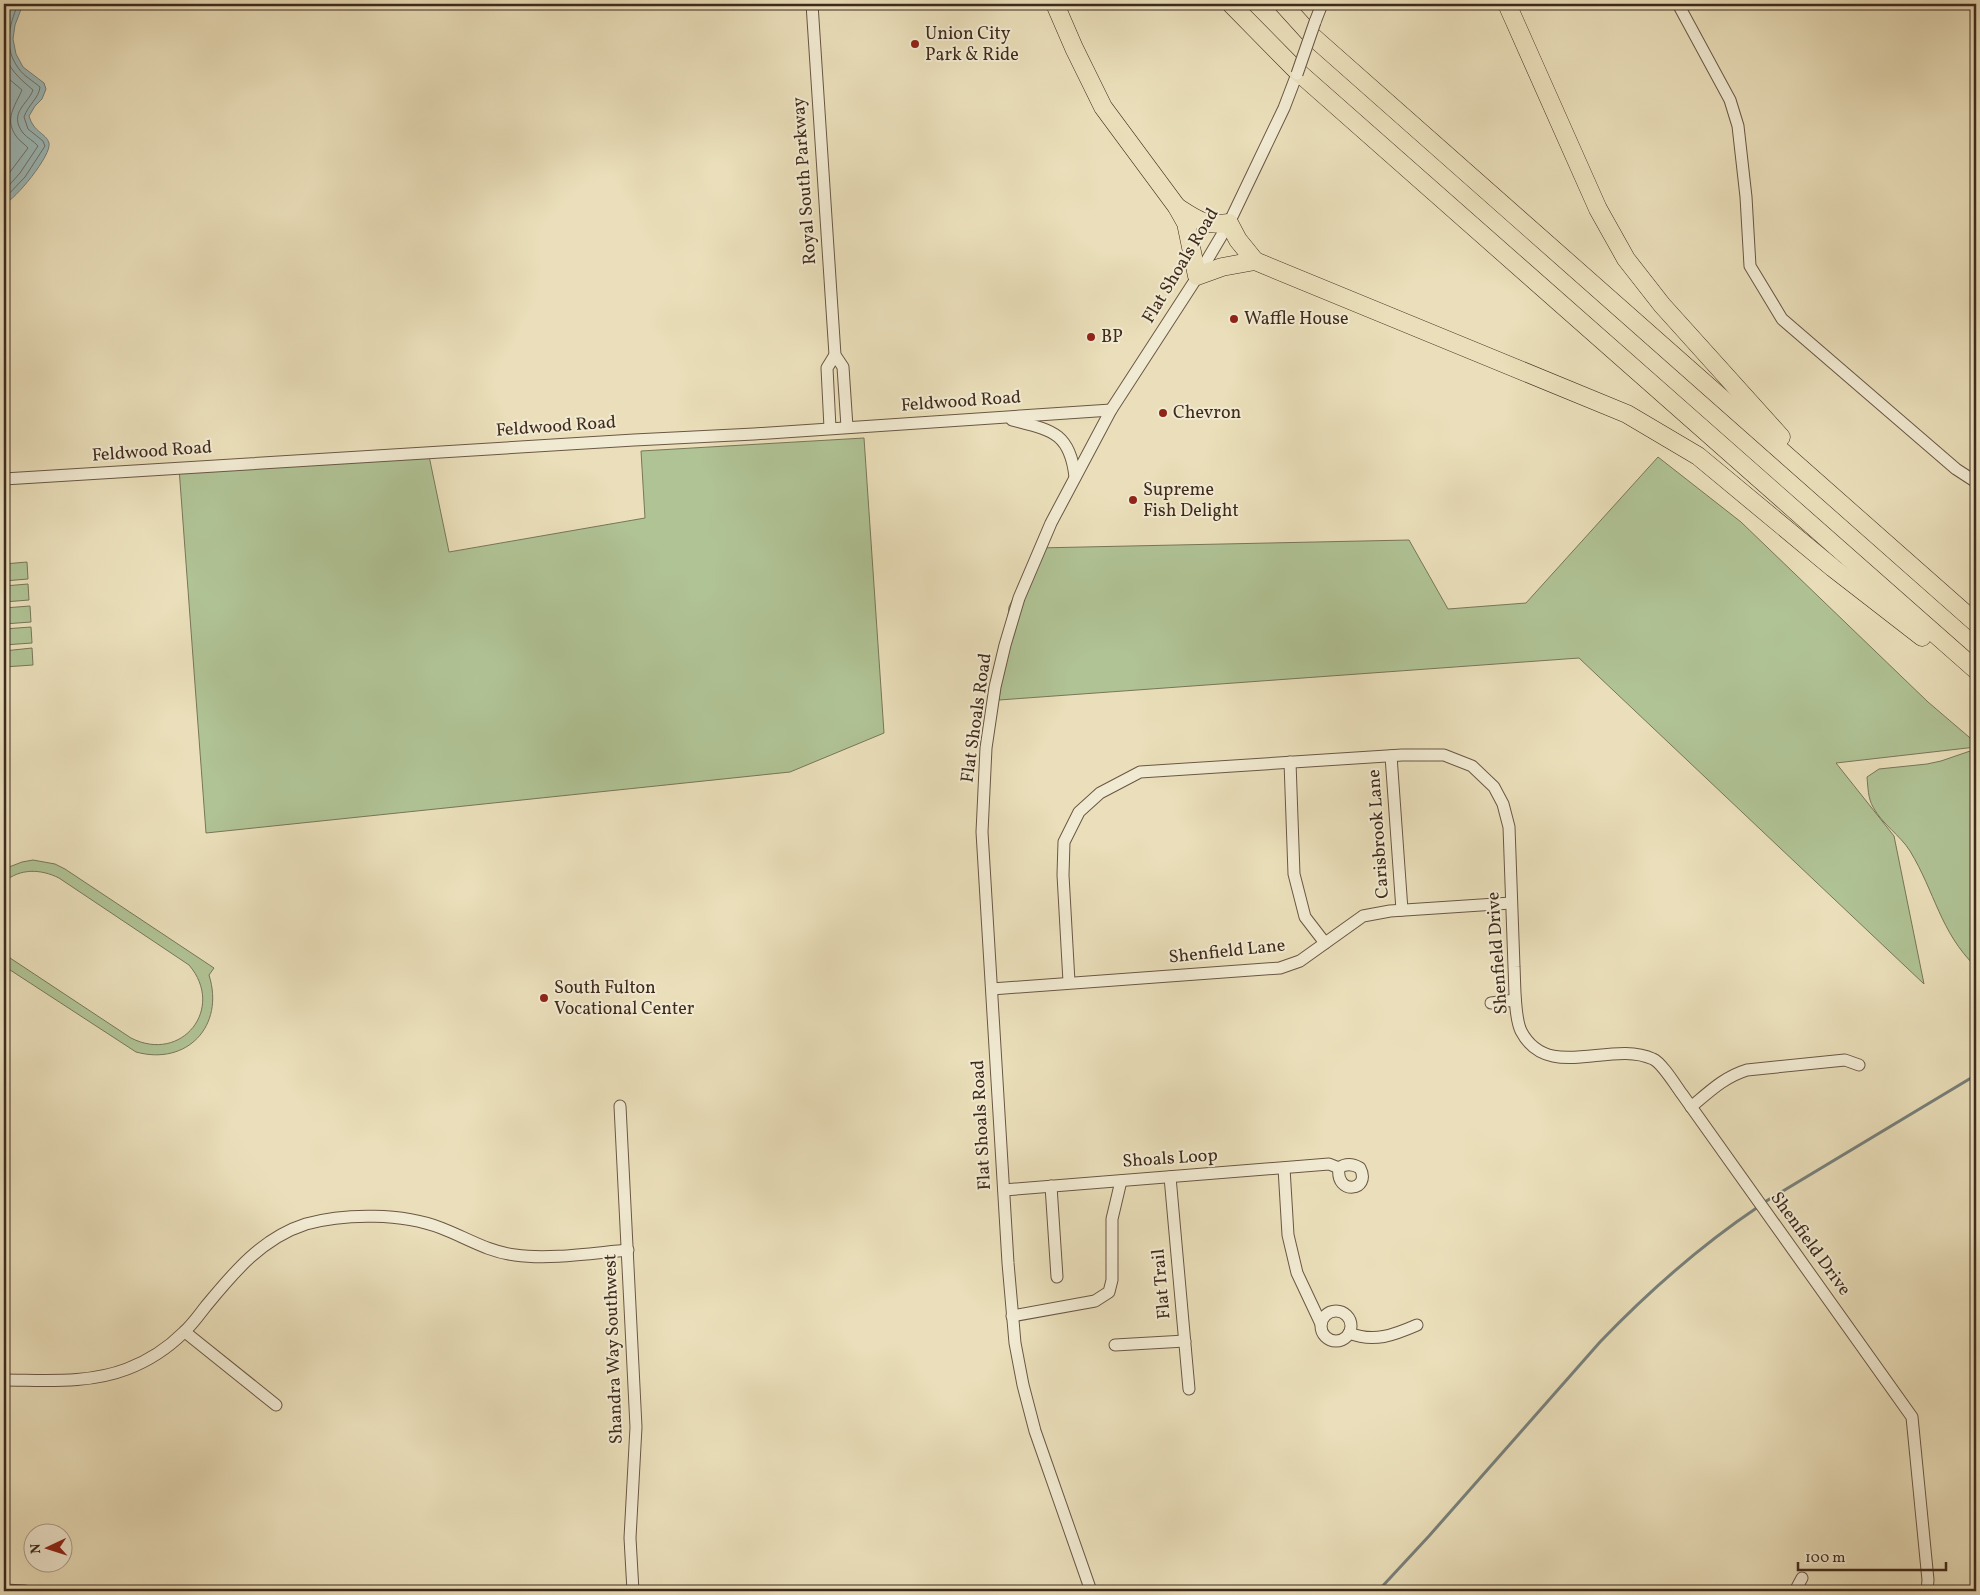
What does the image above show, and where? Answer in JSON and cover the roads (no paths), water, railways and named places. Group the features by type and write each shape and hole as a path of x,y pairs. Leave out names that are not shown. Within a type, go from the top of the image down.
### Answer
{"highway":[{"path":"1055,4 1103,107 1177,207 1186,223 1197,276 1222,266 1255,262 1627,414 1698,456 1833,568 1976,679"},
{"path":"1231,4 1298,71 1976,670"},
{"path":"1283,4 1312,36 1976,623"},
{"path":"1507,4 1598,209 1626,259 1662,305 1838,500"},
{"path":"1177,207 1202,223 1214,225 1229,222 1238,240 1255,262"}],"street":[{"name":"Royal South Parkway","path":"812,4 835,356 843,367 847,427"},
{"name":"Flat Shoals Road","path":"1091,1591 1035,1431 1023,1385 1012,1316 982,832 984,773 995,687 1019,598 1050,523 1111,410 1197,276 1229,222 1284,108 1322,4"},
{"path":"1678,4 1730,100 1739,135 1746,197 1750,266 1782,319 1956,469 1976,482"},
{"name":"Royal South Parkway","path":"830,428 827,368 835,356"},
{"name":"Feldwood Road","path":"4,479 754,434 1111,410"},
{"path":"1000,417 1046,429 1066,443 1073,458 1075,477"},
{"name":"Shenfield Drive","path":"1069,982 1063,875 1064,842 1079,812 1100,793 1140,772 1391,756 1444,755 1472,766 1494,787 1503,804 1509,827 1516,1000 1521,1030 1534,1046 1550,1057 1630,1052 1655,1060 1690,1107 1912,1417 1928,1580 1927,1591"},
{"name":"Carisbrook Lane","path":"1391,756 1402,910"},
{"path":"1290,762 1294,874 1305,917 1324,943"},
{"name":"Shenfield Lane","path":"992,989 1280,968 1300,961 1363,916 1402,910 1511,903"},
{"path":"1491,1003 1516,1000"},
{"path":"1690,1107 1720,1082 1734,1074 1747,1070 1845,1060 1859,1066"},
{"name":"Shandra Way Southwest","path":"620,1106 636,1427 630,1538 633,1591"},
{"name":"Shoals Loop","path":"1004,1190 1329,1164 1339,1168"},
{"path":"1284,1168 1288,1235 1297,1274 1321,1324 1323,1334 1331,1340 1341,1340 1349,1333 1350,1320 1344,1313 1339,1311 1330,1312 1322,1319 1321,1324"},
{"name":"Flat Trail","path":"1170,1177 1189,1389"},
{"path":"1012,1316 1095,1301 1109,1292 1112,1280 1112,1219 1121,1180"},
{"path":"1051,1186 1057,1277"},
{"path":"4,1380 69,1380 101,1377 148,1360 185,1332 235,1271 255,1252 287,1232 324,1220 354,1217 416,1220 440,1227 491,1250 515,1255 559,1256 628,1250"},
{"path":"1349,1333 1369,1339 1394,1335 1417,1325"},
{"path":"185,1332 276,1405"},
{"path":"1115,1346 1185,1341"},
{"path":"1795,1591 1802,1578"},
{"path":"4,1590 24,1591"}],"water":[{"path":"4,4 23,4 15,25 13,39 16,54 23,67 44,83 46,89 42,99 29,116 31,122 49,143 45,157 39,167 16,194 4,204"}],"waterway":[{"path":"1763,1203 1976,1075"},
{"path":"1378,1591 1618,1323 1695,1254 1758,1207"}],"place":[{"name":"Union City Park & Ride","path":"915,44"},
{"name":"Waffle House","path":"1234,319"},
{"name":"BP","path":"1091,337"},
{"name":"Chevron","path":"1163,413"},
{"name":"Supreme Fish Delight","path":"1133,500"},
{"name":"South Fulton Vocational Center","path":"544,998"}]}
